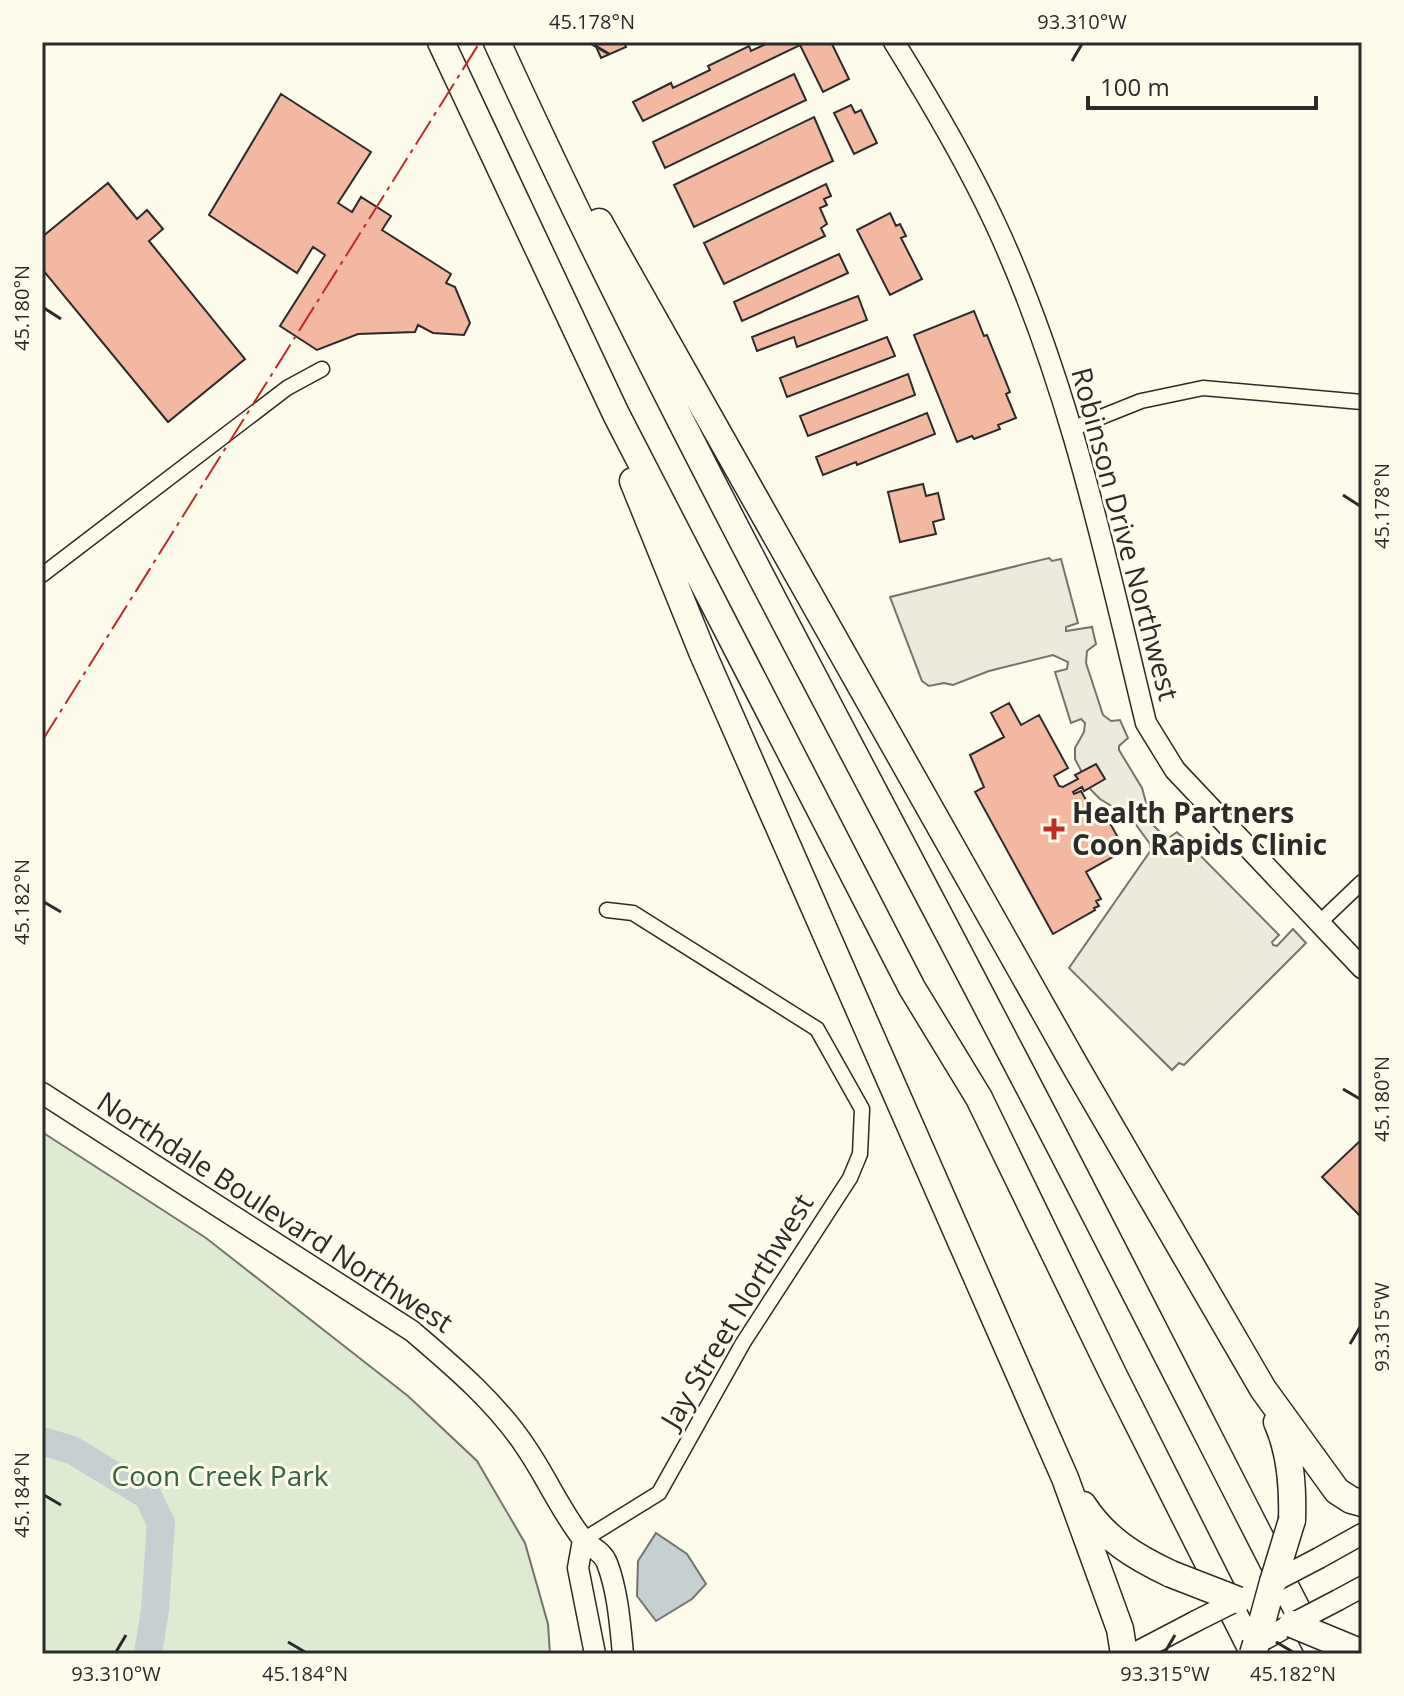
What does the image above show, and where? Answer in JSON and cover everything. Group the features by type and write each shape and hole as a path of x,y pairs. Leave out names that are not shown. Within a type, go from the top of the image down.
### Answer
{"highway":[{"path":"441,42 616,414 912,988 979,1098 1250,1652"},
{"path":"497,42 604,269 1320,1654"},
{"path":"503,42 588,203 1077,1069 1263,1389 1326,1479 1344,1495 1362,1503"},
{"path":"542,257 703,654 1065,1478 1120,1629 1124,1654"},
{"path":"1250,1652 1292,1520 1290,1465 1281,1431 1263,1389"},
{"path":"1065,1478 1096,1525 1126,1551 1171,1574 1362,1653"}],"main road":[{"name":"Robinson Drive Northwest","path":"894,42 928,98 995,223 1052,367 1090,490 1146,723 1152,735 1175,770 1357,961"},
{"name":"Northdale Boulevard Northwest","path":"42,1093 412,1331 453,1365 526,1447 583,1540 600,1551 614,1592 623,1654"},
{"path":"1133,1654 1362,1534"},
{"path":"583,1540 578,1568 595,1654"},
{"path":"1250,1652 1292,1624 1362,1587"}],"street":[{"path":"42,575 287,388 322,369"},
{"path":"1071,429 1141,401 1203,388 1362,402"},
{"path":"1319,923 1362,882"},
{"name":"Jay Street Northwest","path":"583,1540 659,1493 743,1343 850,1178 860,1154 862,1109 817,1029 633,913 607,910"}],"green space":[{"name":"Coon Creek Park","path":"42,1132 206,1238 408,1396 477,1461 525,1543 548,1624 550,1654 42,1654"}],"shaded area":[{"path":"1049,558 1052,561 1061,559 1078,623 1066,627 1066,631 1092,627 1096,644 1087,651 1086,663 1103,715 1111,721 1120,720 1128,738 1119,750 1142,788 1152,824 1167,839 1177,832 1279,935 1272,942 1273,945 1277,946 1293,929 1306,943 1184,1065 1179,1063 1172,1070 1069,968 1151,850 1131,818 1091,790 1075,759 1075,748 1084,732 1085,723 1081,719 1071,723 1055,672 1067,669 1068,662 1053,655 989,671 953,685 929,686 922,681 890,597"},
{"path":"656,1533 687,1554 706,1584 692,1599 656,1621 637,1596 638,1561"}],"building":[{"path":"594,42 624,42 626,47 601,58"},
{"path":"770,42 831,42 849,79 823,92 800,45 643,121 633,102 671,83 673,88 749,46 751,51"},
{"path":"794,74 806,100 665,168 653,142"},
{"path":"281,94 371,152 338,203 352,212 361,197 391,216 382,230 451,274 446,283 455,287 470,323 464,335 433,333 418,325 415,332 358,334 317,350 280,326 325,255 313,247 297,273 209,215"},
{"path":"851,105 855,113 861,110 877,143 854,154 834,113"},
{"path":"814,117 833,161 694,227 674,185"},
{"path":"108,183 137,219 147,210 163,229 149,241 245,359 168,422 42,269 42,237"},
{"path":"826,184 831,196 824,199 827,205 820,208 827,224 821,228 825,236 724,284 704,243"},
{"path":"890,213 896,226 900,224 906,236 901,238 922,279 890,295 857,230"},
{"path":"839,254 848,273 742,321 734,302"},
{"path":"858,296 867,320 797,347 794,337 757,351 752,337"},
{"path":"974,311 1010,392 1006,394 1016,418 998,425 1000,429 957,442 914,335"},
{"path":"887,337 895,356 787,397 780,378"},
{"path":"908,374 915,395 808,436 800,416"},
{"path":"927,413 935,434 823,475 816,457"},
{"path":"923,484 926,496 938,493 944,519 933,522 936,534 900,542 888,492"},
{"name":"Health Partners Coon Rapids Clinic","path":"1009,703 1021,725 1039,715 1068,768 1054,776 1059,786 1078,779 1075,775 1096,764 1105,779 1084,791 1082,787 1073,792 1081,791 1091,809 1101,807 1125,850 1086,872 1101,899 1096,901 1099,906 1053,934 975,792 984,787 970,755 1004,737 991,713"},
{"path":"1362,1139 1362,1218 1322,1177"}],"waterway":[{"path":"42,1441 72,1450 148,1496 161,1523 155,1610 148,1654"}],"power":[{"path":"42,741 480,42"}],"place":[{"name":"Health Partners Coon Rapids Clinic","path":"1054,829"}]}
